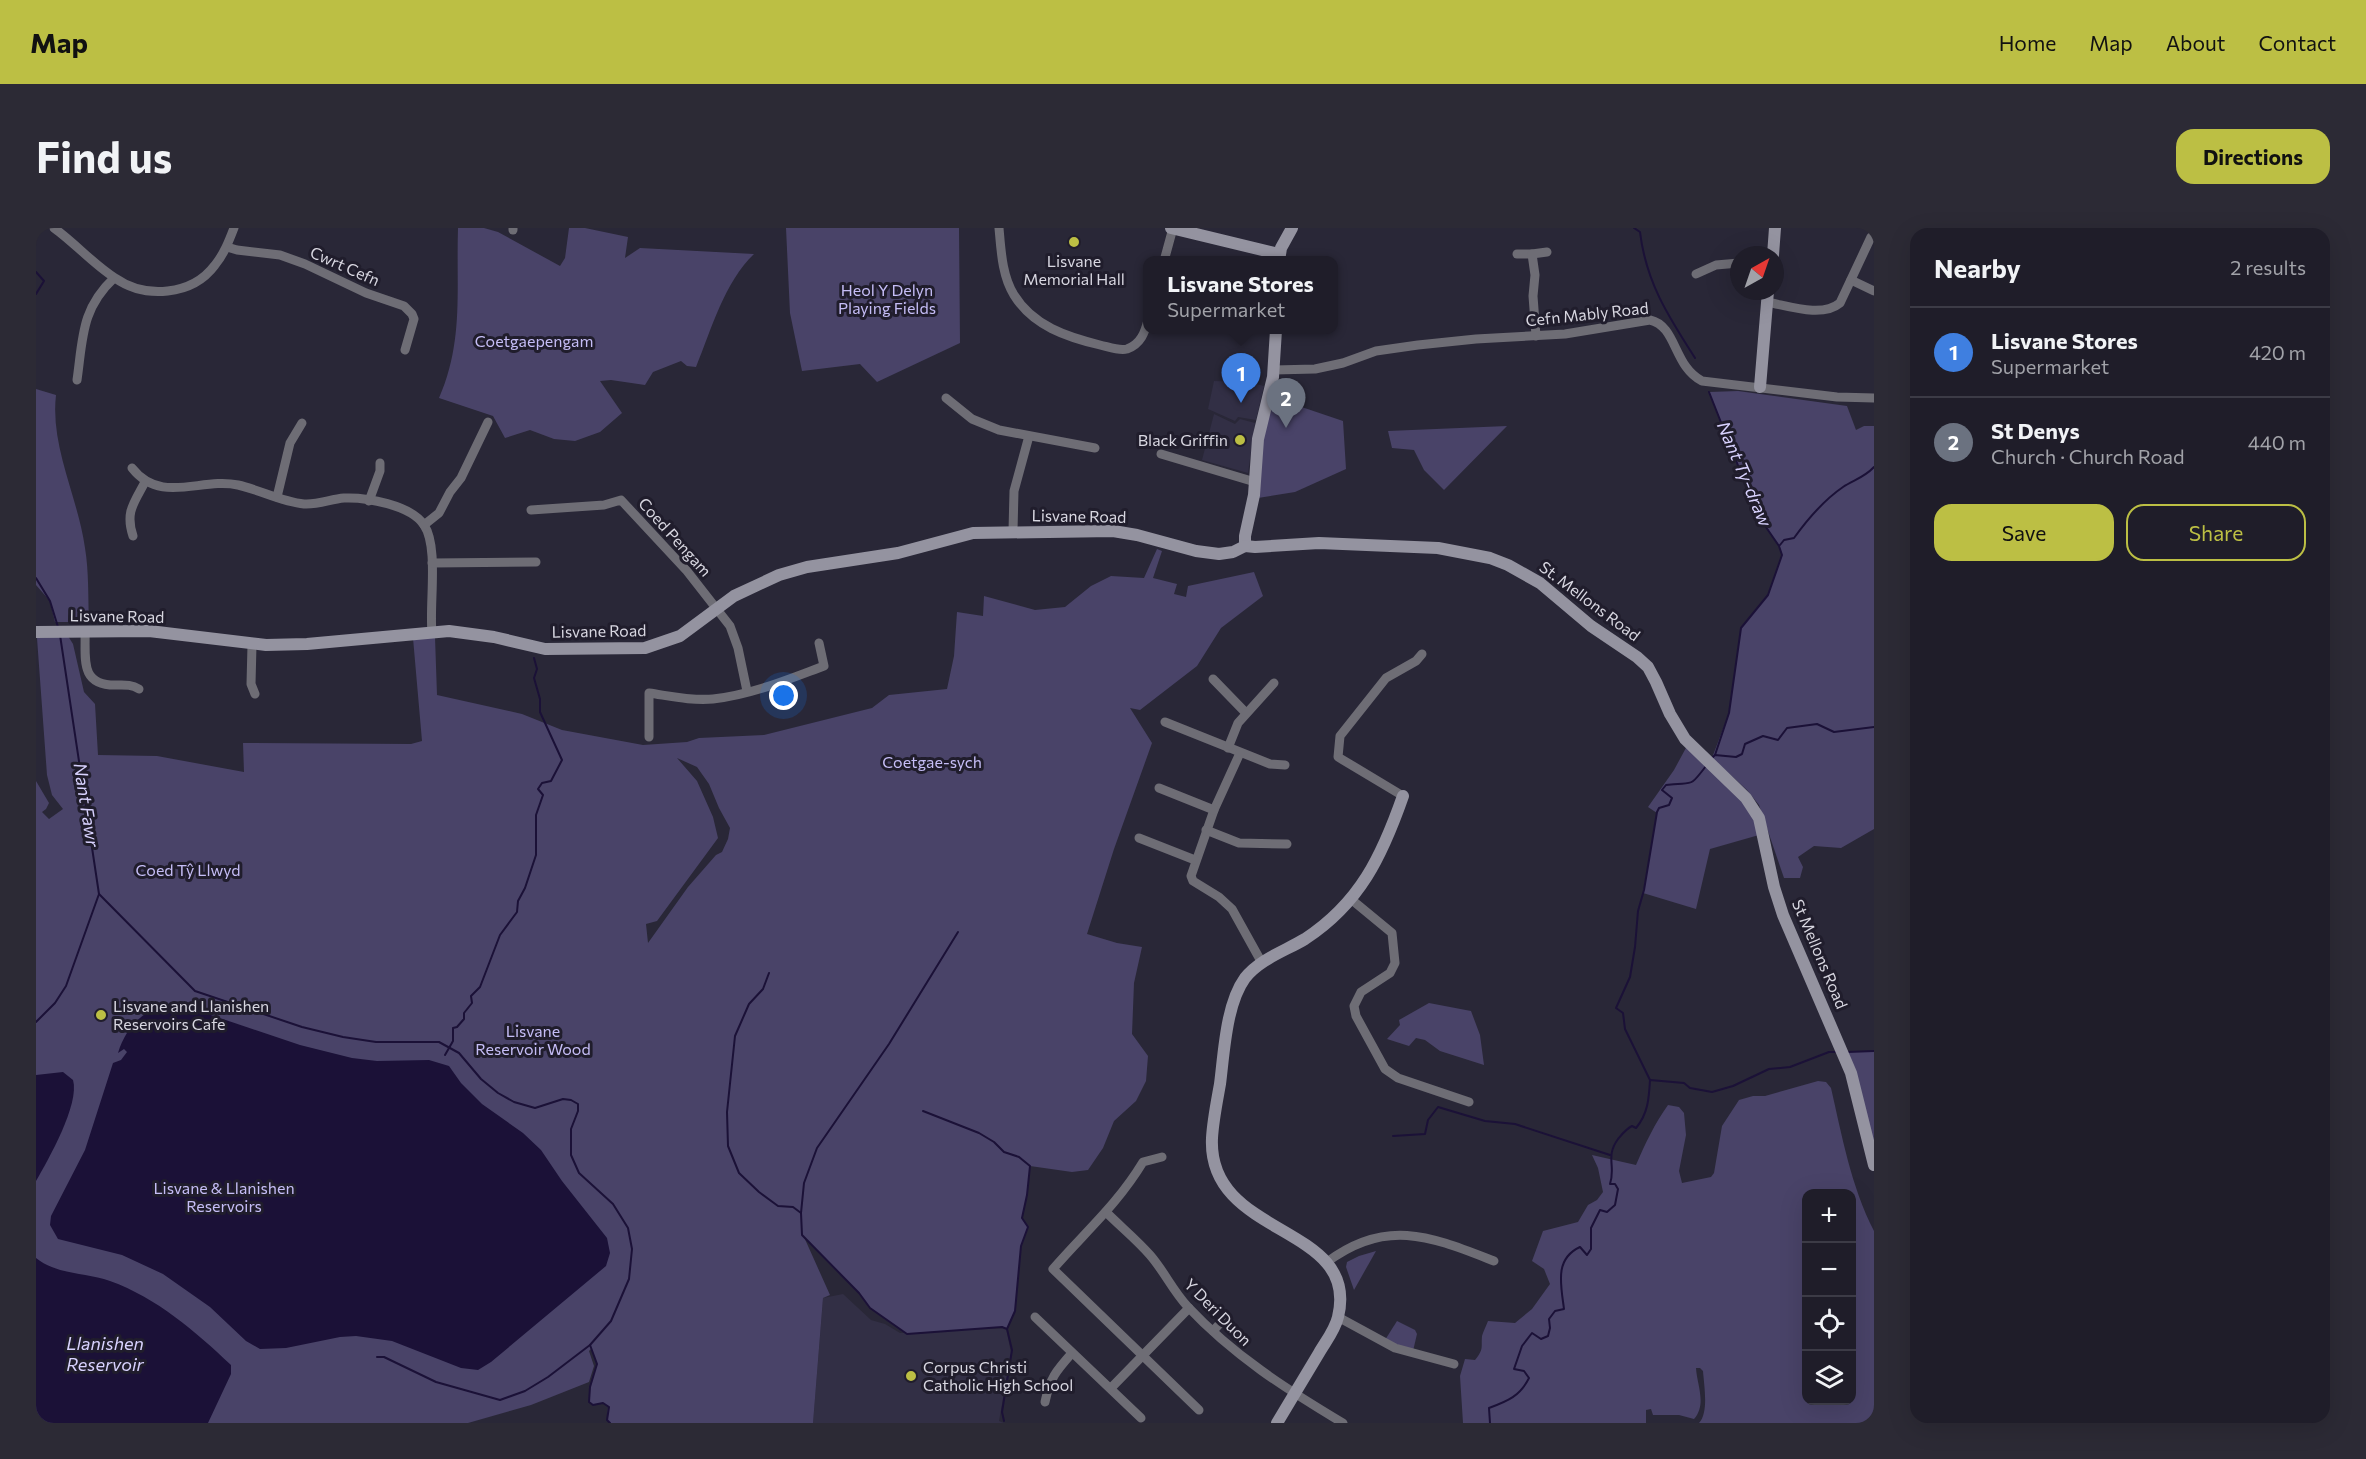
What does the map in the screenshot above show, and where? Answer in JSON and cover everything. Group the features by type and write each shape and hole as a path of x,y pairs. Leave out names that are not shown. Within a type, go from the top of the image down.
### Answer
{"main road":[{"path":"1172,228 1207,232 1276,256"},
{"path":"1279,256 1292,228"},
{"path":"1774,246 1775,228"},
{"path":"1760,387 1768,300"},
{"path":"1245,546 1255,482 1259,431 1274,370 1276,334"},
{"name":"Lisvane Road","path":"36,632 149,632 252,645 307,644 460,632 546,649 645,648 680,636 734,596 758,584 807,567 898,553 973,533 1124,532 1196,551 1219,554 1233,552 1245,546"},
{"name":"St. Mellons Road","path":"1245,546 1319,543 1438,548 1472,553 1508,565 1540,583 1591,626 1638,657 1652,674 1670,714 1685,739 1716,768"},
{"name":"St Mellons Road","path":"1716,768 1746,798 1759,818 1783,915 1851,1073 1874,1166"},
{"path":"1277,1423 1332,1332 1338,1317 1339,1290 1327,1262 1314,1249 1245,1208 1226,1185 1214,1155 1212,1139 1225,1044 1234,999 1246,977 1262,963 1327,924 1352,900 1363,886 1389,837 1403,796"}],"street":[{"path":"54,228 114,278 137,290 154,292 176,289 196,281 210,271 226,247 234,228"},
{"path":"999,228 1003,260 1012,292 1027,311 1050,328 1077,339 1124,350 1133,346 1143,332"},
{"path":"1165,256 1172,228"},
{"path":"1782,300 1828,310 1840,303 1871,237"},
{"name":"Cwrt Cefn","path":"226,247 287,257 366,293 404,306 414,319 405,350"},
{"path":"1517,254 1547,252"},
{"path":"1532,254 1535,275 1533,304 1536,336"},
{"path":"1696,274 1716,265 1730,264"},
{"path":"77,380 83,335 89,312 96,296 114,278"},
{"path":"1851,280 1874,291"},
{"name":"Cefn Mably Road","path":"1274,370 1315,369 1343,363 1376,351 1418,345 1565,334 1650,320 1658,322 1665,328 1685,368 1695,377 1710,383 1837,397 1874,398"},
{"path":"946,398 962,412 983,424 1029,436 1095,448"},
{"path":"424,525 438,513 461,478 488,422"},
{"path":"277,497 290,443 302,423"},
{"path":"1013,531 1014,491 1029,436"},
{"path":"1161,454 1255,482"},
{"path":"369,501 380,471 380,463"},
{"path":"132,468 145,482 170,488 230,484 302,504 346,498 400,507 408,511 424,525 431,546 432,633"},
{"path":"133,536 129,523 130,511 145,482"},
{"name":"Coed Pengam","path":"531,510 604,504 621,500 687,571 717,609"},
{"path":"432,563 536,562"},
{"path":"717,609 730,626 738,648 747,691"},
{"path":"85,631 86,666 91,677 104,685 132,685 139,689"},
{"path":"649,737 649,693 714,699 747,691 824,666 819,643"},
{"path":"252,645 251,684 255,694"},
{"path":"1403,796 1338,757 1338,744 1340,736 1386,678 1416,661 1422,654"},
{"path":"1213,679 1246,713"},
{"path":"1228,748 1238,723 1274,683"},
{"path":"1165,722 1270,764 1285,765"},
{"path":"1240,753 1214,810 1191,870 1193,880 1219,897 1232,909 1262,963"},
{"path":"1159,788 1214,810"},
{"path":"1206,830 1239,843 1287,844"},
{"path":"1139,838 1195,860"},
{"path":"1352,900 1392,933 1395,963 1389,973 1361,992 1354,1006 1356,1016 1385,1069 1398,1078 1469,1101"},
{"path":"1162,1157 1143,1162 1130,1185 1107,1213 1053,1269 1199,1410"},
{"name":"Y Deri Duon","path":"1107,1213 1150,1255 1189,1308 1243,1358 1294,1394 1342,1423"},
{"path":"1327,1262 1362,1242 1397,1234 1430,1237 1494,1261"},
{"path":"1111,1388 1189,1308"},
{"path":"1035,1317 1141,1418"},
{"path":"1338,1317 1395,1348 1454,1364"},
{"path":"1213,1331 1225,1318"},
{"path":"1045,1402 1053,1374 1072,1353"}],"shaded area":[{"path":"1214,381 1248,382 1264,386 1256,420 1238,417 1235,421 1208,409"},
{"path":"1214,414 1235,424 1240,419 1255,423 1248,473 1202,460"},
{"name":"Corpus Christi Catholic High School","path":"843,1294 871,1320 885,1324 900,1333 1006,1328 1011,1353 999,1421 1004,1423 813,1423 823,1298"}],"green space":[{"name":"Coetgaepengam","path":"458,228 484,228 498,232 560,266 565,258 569,228 585,228 628,237 625,258 640,248 754,254 727,292 696,367 687,366 681,361 653,372 645,385 611,380 600,381 622,413 600,432 575,441 554,439 530,430 505,438 493,416 439,398 447,377 455,335 458,294"},
{"name":"Heol Y Delyn Playing Fields","path":"786,228 959,228 960,343 877,382 860,364 802,371 790,313"},
{"path":"36,389 56,395 57,434 85,548 89,622 55,622 50,601 36,585"},
{"path":"1738,391 1847,406 1856,430 1864,426 1874,426 1874,829 1841,848 1814,846 1798,857 1803,867 1800,878 1784,878 1759,805 1747,790 1712,758 1729,713 1741,628 1768,595 1782,555 1779,546 1759,517 1757,501 1741,473 1709,392"},
{"path":"1278,399 1343,421 1346,469 1295,492 1258,498 1261,445 1270,406"},
{"path":"1507,426 1444,490 1424,470 1414,450 1392,448 1388,431"},
{"path":"1157,549 1162,551 1153,578 1177,584 1174,594 1186,597 1188,586 1254,572 1263,596 1221,628 1197,666 1140,710 1130,708 1152,743 1114,849 1087,934 1117,943 1142,947 1134,983 1132,1034 1148,1056 1146,1081 1136,1101 1114,1121 1103,1148 1088,1170 1072,1172 1030,1166 1022,1218 1028,1227 1021,1246 1015,1311 1007,1329 1002,1327 907,1334 870,1308 859,1293 804,1237 830,1295 823,1298 813,1423 610,1423 607,1420 608,1407 603,1403 593,1405 589,1402 590,1387 597,1364 591,1349 589,1351 594,1366 589,1382 531,1405 468,1423 36,1423 36,781 49,803 42,812 49,819 63,809 52,795 47,775 37,638 68,636 73,644 84,692 95,704 98,755 157,756 244,772 243,743 411,744 422,741 413,638 435,637 437,695 522,714 562,730 643,745 687,742 699,738 764,735 872,708 889,695 947,689 954,656 957,612 983,616 984,596 1035,610 1065,607 1091,586 1111,576 1144,578","holes":["677,758 697,767 709,784 730,828 728,839 722,852 716,855 688,887 648,943 646,924 657,921 718,838 713,817 697,781"]},
{"path":"1687,746 1722,778 1754,815 1759,835 1710,849 1696,909 1643,893 1657,813 1648,807 1674,770"},
{"path":"1429,1003 1471,1011 1480,1035 1484,1065 1440,1051 1425,1040 1416,1038 1409,1046 1387,1039 1400,1025 1399,1020"},
{"path":"1874,1051 1874,1151 1848,1052"},
{"path":"1818,1081 1826,1082 1831,1088 1853,1179 1874,1231 1874,1423 1699,1423 1704,1413 1705,1391 1703,1371 1696,1368 1701,1401 1694,1419 1679,1415 1653,1415 1651,1409 1646,1410 1646,1423 1463,1423 1460,1376 1465,1359 1475,1360 1480,1353 1482,1336 1488,1321 1515,1323 1532,1309 1550,1284 1544,1269 1532,1261 1543,1231 1578,1222 1588,1205 1597,1200 1603,1192 1598,1168 1592,1155 1636,1165 1668,1105 1679,1107 1684,1113 1686,1135 1679,1171 1682,1183 1711,1177 1714,1173 1722,1126 1739,1100 1753,1096 1765,1096"},
{"path":"1376,1251 1354,1290 1346,1267 1347,1262"},
{"path":"1397,1321 1415,1330 1417,1334 1413,1351 1385,1340"}],"water":[{"path":"167,1007 202,1012 300,1045 352,1058 377,1061 429,1060 449,1066 461,1083 482,1104 523,1133 541,1150 562,1181 607,1238 610,1253 606,1266 491,1362 478,1370 461,1368 392,1341 356,1336 286,1348 260,1349 246,1341 210,1307 163,1274 122,1255 58,1239 50,1225 51,1216 85,1150 113,1063 121,1060 127,1052 124,1049 118,1053 125,1036 142,1016"},
{"path":"63,1072 73,1080 72,1103 62,1132 36,1181 36,1075"},
{"name":"Llanishen Reservoir","path":"36,1258 53,1268 101,1278 144,1297 175,1317 231,1365 231,1374 208,1423 36,1423"}],"waterway":[{"name":"Nant Ty-draw","path":"1634,228 1640,232 1647,267 1660,298 1695,358"},
{"name":"Nant Fawr","path":"36,272 44,281 36,294"},
{"name":"Nant Ty-draw","path":"1709,392 1741,473 1757,501 1759,517 1779,546 1782,555 1768,595 1741,628 1729,713 1715,755"},
{"path":"1780,545 1784,540 1794,538 1804,524 1836,492 1874,467"},
{"name":"Nant Fawr","path":"36,578 50,601 58,627"},
{"name":"Nant Fawr","path":"36,1022 55,1003 66,986 99,894 60,635"},
{"path":"445,1055 453,1041 453,1028 464,1019 464,1013 472,1003 471,996 480,987 500,935 517,912 518,901 536,855 536,815 543,795 538,789 542,783 551,781 562,760 540,712 540,699 534,678 537,669 534,658"},
{"path":"1711,759 1715,755 1736,757 1742,754 1745,744 1763,736 1778,740 1787,728 1817,724 1834,732 1874,727"},
{"path":"1650,1080 1625,1029 1623,1013 1616,1008 1630,977 1638,911 1644,890 1657,812 1659,808 1669,805 1672,798 1662,790 1666,785 1693,782 1706,766"},
{"path":"99,894 195,991 302,1027 343,1037 376,1042 439,1042 459,1053 481,1079 514,1102 535,1108 563,1099 578,1104 578,1111 571,1129 571,1155 579,1173 613,1204 628,1228 632,1249 629,1279 611,1321 590,1345 548,1377 525,1391 500,1400 436,1382 384,1357 377,1357"},
{"path":"958,932 889,1044 817,1148 804,1183 801,1213 802,1235 859,1293 870,1308 907,1334 1002,1327 1007,1329 1012,1350 1002,1412 1004,1421"},
{"path":"769,973 763,989 749,1004 735,1036 727,1112 728,1146 739,1173 759,1192 778,1206 793,1207 801,1213"},
{"path":"1847,1052 1874,1051"},
{"path":"1490,1423 1489,1408 1513,1397 1529,1378 1524,1371 1514,1369 1522,1346 1532,1333 1541,1339 1548,1336 1549,1319 1555,1311 1564,1309 1561,1273 1566,1258 1580,1247 1587,1255 1591,1249 1591,1228 1600,1210 1607,1212 1615,1205 1618,1189 1615,1184 1610,1184 1612,1151 1623,1133 1632,1126 1636,1128 1643,1117 1650,1080 1684,1083 1690,1088 1712,1092 1733,1086 1769,1069 1790,1067 1829,1052 1839,1052"},
{"path":"1393,1136 1425,1134 1428,1120 1438,1107 1485,1121 1515,1124 1610,1155"},
{"path":"923,1111 979,1133 994,1142 1004,1152 1019,1157 1030,1166 1022,1218 1028,1227 1021,1246 1015,1311 1007,1329"},
{"path":"590,1345 597,1364 590,1387 589,1402 593,1405 603,1403 609,1407 607,1420 610,1423"}],"place":[{"name":"Lisvane Memorial Hall","path":"1074,242"},
{"name":"Lisvane Stores","path":"1241,403"},
{"name":"St Denys","path":"1286,428"},
{"name":"Black Griffin","path":"1240,440"},
{"name":"Lisvane and Llanishen Reservoirs Cafe","path":"101,1015"},
{"name":"Corpus Christi Catholic High School","path":"911,1376"}],"park label":[{"name":"Coetgae-sych","path":"932,762"},
{"name":"Coed Tŷ Llwyd","path":"188,870"},
{"name":"Lisvane Reservoir Wood","path":"533,1040"},
{"name":"Lisvane & Llanishen Reservoirs","path":"224,1197"}]}
